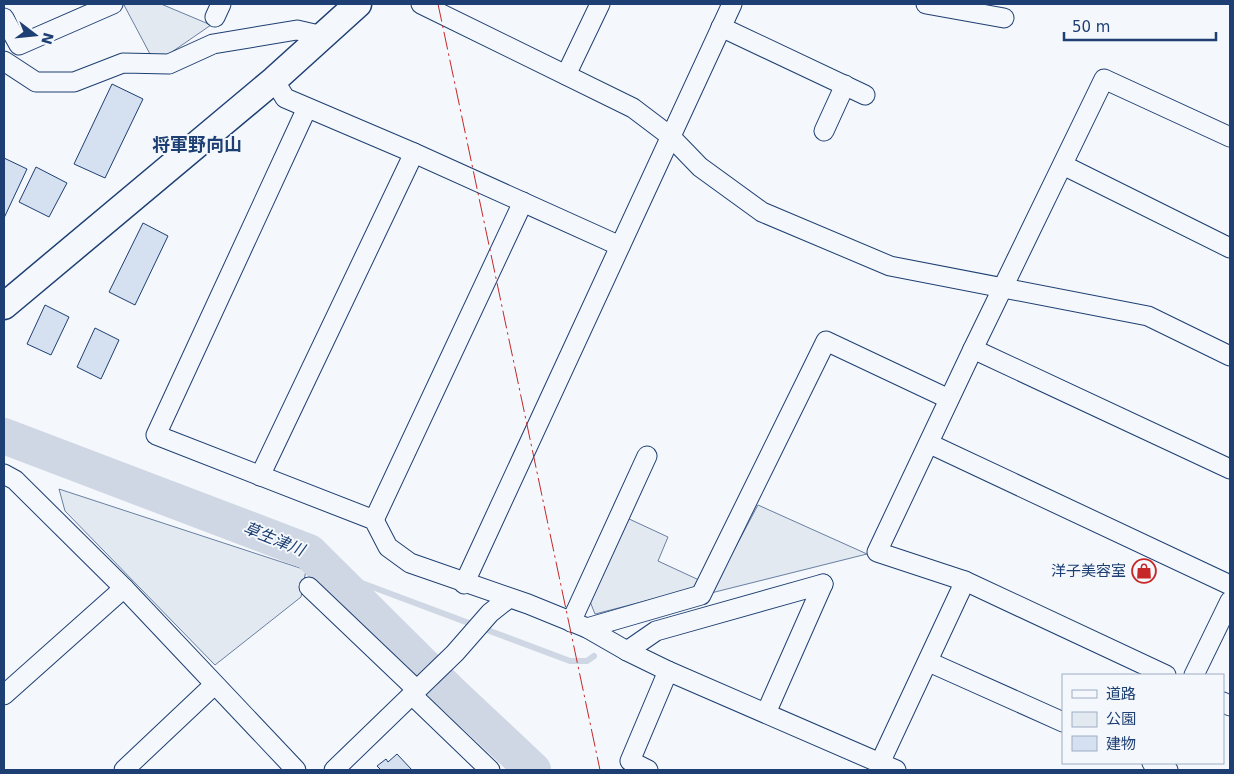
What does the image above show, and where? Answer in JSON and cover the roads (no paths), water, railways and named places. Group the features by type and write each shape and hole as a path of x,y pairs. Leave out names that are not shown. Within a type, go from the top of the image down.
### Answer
{"street":[{"path":"113,4 19,44 4,60 36,82 74,82 123,63 169,64 213,44 297,30 323,36"},
{"path":"4,306 274,80 358,4"},
{"path":"421,4 633,108 670,136 700,167 762,212 890,266 1148,316 1230,356"},
{"path":"566,75 600,4"},
{"path":"464,584 732,4"},
{"path":"926,4 1004,18"},
{"path":"4,18 19,44"},
{"path":"721,27 865,96"},
{"path":"1164,674 965,581 877,552 1104,78 1230,137"},
{"path":"274,80 286,98 414,153 620,246"},
{"path":"824,131 845,85"},
{"path":"307,108 156,435 374,520 388,547 410,562 464,584 509,598 579,625 627,651 668,670 888,767 929,662 965,581"},
{"path":"260,476 414,153"},
{"path":"1062,164 1230,248"},
{"path":"374,520 523,202"},
{"path":"579,625 701,595 826,342 949,399"},
{"path":"973,349 1230,469"},
{"path":"930,444 1230,585"},
{"path":"579,625 647,456"},
{"path":"7,481 124,588 296,770"},
{"path":"627,651 656,631 823,584 766,713"},
{"path":"309,587 417,691 486,769"},
{"path":"4,695 124,588"},
{"path":"334,770 456,653 485,619 509,598"},
{"path":"1194,674 1230,601"},
{"path":"929,662 1062,722"},
{"path":"648,770 630,761 668,670"},
{"path":"124,770 214,685"},
{"path":"1154,764 1168,770"}],"waterway":[{"name":"草生津川","path":"4,436 309,552 450,692 533,770"},
{"path":"327,570 570,661 587,661 594,656"}],"place":[{"name":"洋子美容室","path":"1144,571"}],"district":[{"name":"将軍野向山","path":"197,144"}]}
